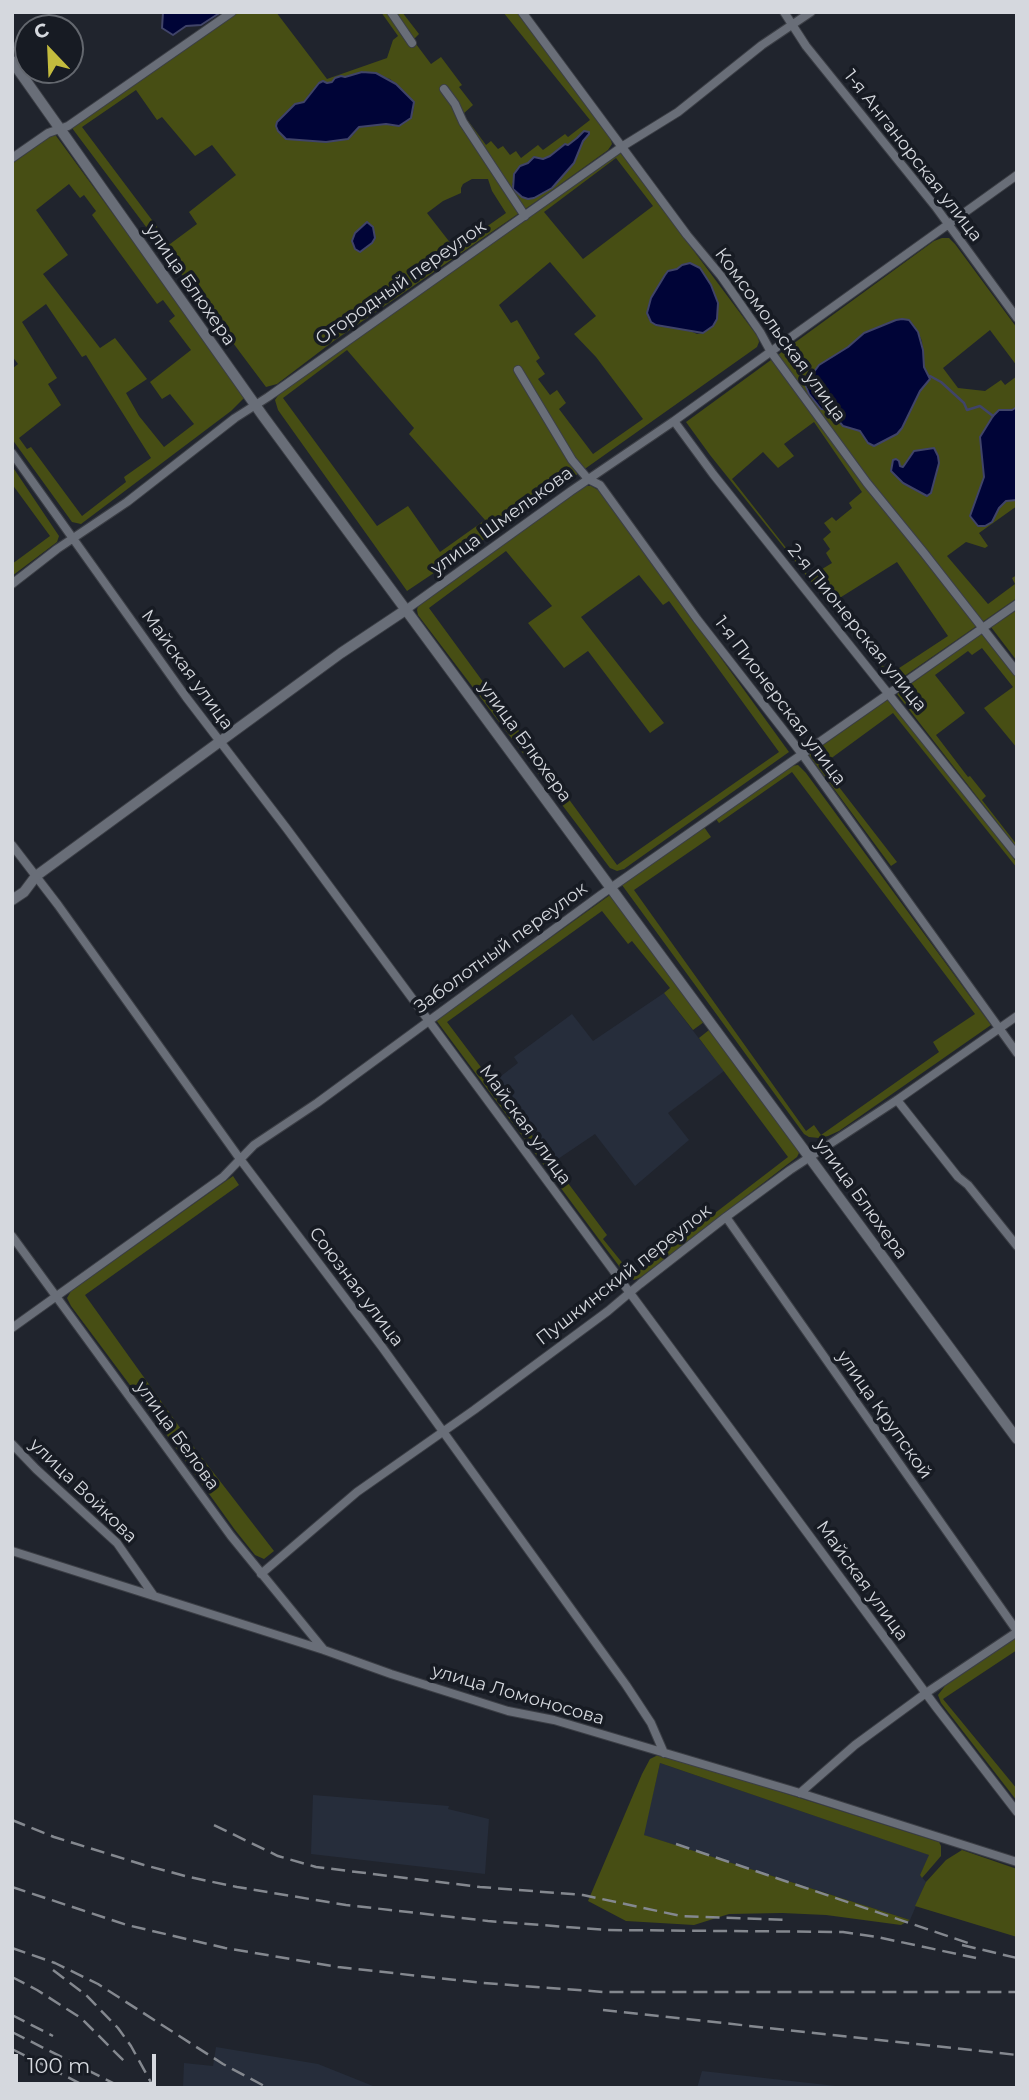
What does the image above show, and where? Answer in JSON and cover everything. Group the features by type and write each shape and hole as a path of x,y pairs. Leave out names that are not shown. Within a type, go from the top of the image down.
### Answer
{"street":[{"path":"12,158 48,133 68,126 232,12"},
{"path":"391,12 412,43"},
{"name":"Комсомольская улица","path":"522,12 687,235 721,276 771,352 867,483 1017,672"},
{"name":"1-я Анганорская улица","path":"785,12 806,46 948,224 1017,318"},
{"name":"Огородный переулок","path":"12,584 127,502 235,418 623,146 678,111 762,45 811,12"},
{"name":"улица Блюхера","path":"12,61 256,405 1017,1439"},
{"path":"444,89 525,216"},
{"name":"улица Шмелькова","path":"12,900 24,892 36,876 219,741 674,421 1017,175"},
{"name":"1-я Пионерская улица","path":"518,370 572,460 589,479 600,485 697,619 802,754 1017,1053"},
{"name":"2-я Пионерская улица","path":"674,421 713,474 1017,855"},
{"name":"Майская улица","path":"12,453 219,741 303,850 926,1693 1017,1812"},
{"name":"Заболотный переулок","path":"12,1328 223,1177 254,1145 612,887 1017,604"},
{"name":"Союзная улица","path":"12,845 240,1159 382,1347 637,1700 656,1732 664,1753"},
{"name":"Пушкинский переулок","path":"261,1574 357,1492 608,1311 726,1217 1017,1016"},
{"path":"897,1100 1017,1245"},
{"name":"улица Крупской","path":"726,1217 1017,1631"},
{"name":"улица Белова","path":"12,1236 261,1574 324,1650"},
{"name":"улица Войкова","path":"12,1444 117,1543 154,1596"},
{"name":"улица Ломоносова","path":"12,1552 508,1711 554,1720 800,1793 1017,1862"},
{"path":"800,1793 855,1745 1017,1631"}],"shaded area":[{"path":"163,12 221,12 201,25 186,26 173,35 162,28"},
{"path":"362,72 376,73 396,84 414,102 411,118 399,126 386,124 359,127 348,139 326,142 286,139 278,131 277,122 295,104 304,102 319,83 332,82 341,76"},
{"path":"584,131 589,134 583,141 574,163 552,188 528,199 513,189 514,174 520,166 534,157 543,159 550,156"},
{"path":"367,222 373,227 375,238 360,252 355,249 352,241 355,233"},
{"path":"690,263 700,268 718,303 717,319 713,326 703,333 656,325 651,322 647,313 651,298 668,271"},
{"path":"902,319 909,320 918,332 924,367 930,379 920,391 897,434 874,446 868,443 860,431 843,426 832,410 821,409 805,384 819,365 848,347 864,333"},
{"path":"1017,407 1017,500 1006,501 992,522 978,526 970,516 984,477 980,437 999,410 1012,410"},
{"path":"934,448 939,463 931,493 927,496 903,483 891,471 893,460 899,461 903,467 914,451"},
{"path":"664,993 724,1071 668,1113 689,1140 635,1186 595,1134 552,1163 492,1083 518,1063 514,1057 572,1014 593,1041"},
{"path":"660,1763 930,1855 920,1875 926,1882 910,1920 643,1835"},
{"path":"313,1795 449,1806 448,1809 489,1819 485,1874 311,1854"},
{"path":"216,2047 318,2064 378,2088 183,2088 184,2063 213,2066"},
{"path":"702,2071 854,2088 697,2088"}],"green space":[{"path":"234,12 276,12 327,79 387,58 393,40 398,36 381,12 402,12 419,34 413,40 431,64 441,57 462,85 459,87 473,105 463,114 486,145 491,141 498,149 503,146 510,155 516,151 521,158 538,145 543,150 565,134 568,137 590,120 503,12 517,12 609,133 612,144 608,150 544,196 335,340 277,384 266,387 72,128","holes":["362,72 390,79 414,103 413,113 393,126 386,124 359,127 353,135 316,142 282,136 277,122 284,114 304,102 310,93 327,83","136,90 157,120 162,117 195,156 212,145 236,175 189,212 197,224 170,244 82,127","584,131 589,134 583,140 574,163 552,188 512,185 520,166 551,156","472,179 488,179 506,213 455,249 427,213 443,201 461,193 463,184"]},
{"path":"54,133 243,392 244,398 231,411 81,524 72,522 12,439 12,369 18,364 12,356 12,164","holes":["69,184 80,198 84,195 96,211 92,215 157,304 163,300 175,316 169,321 191,350 150,382 162,399 170,394 194,424 164,447 139,416 126,393 147,379 115,338 100,348 43,274 68,255 36,210","46,304 82,357 86,355 151,458 124,477 126,482 82,516 31,447 27,449 19,438 61,405 48,384 57,378 22,322"]},
{"path":"620,152 758,337 759,342 757,347 507,524 407,591 278,410 275,400 279,394","holes":["616,158 653,206 583,259 544,212","550,262 596,316 574,334 596,357 643,419 593,454 559,409 566,403 557,390 550,395 538,379 545,374 536,361 540,358 517,320 511,323 499,305","677,269 702,272 711,285 718,303 717,319 713,326 703,333 697,334 651,322 648,318 647,313 668,271","347,350 414,428 409,434 485,520 440,552 408,506 377,526 283,398"]},
{"path":"949,238 955,244 1017,328 1017,366 990,330 943,368 958,388 985,391 1001,380 1005,385 1017,376 1017,407 1012,410 1004,409 980,437 985,468 982,485 992,522 999,507 1006,501 1017,500 1017,506 979,533 988,546 985,548 966,542 947,556 988,604 1015,584 1012,578 1017,575 1017,598 893,684 686,422 934,241","holes":["896,320 912,323 922,341 924,367 930,379 920,391 897,434 874,446 868,443 860,431 843,426 832,410 805,384 819,365 848,347 864,333","814,422 862,492 849,503 852,508 836,521 832,517 824,523 831,532 823,539 830,549 826,553 832,563 809,577 732,479 763,452 778,468 794,456 784,444","939,463 931,493 927,496 900,466","897,562 948,636 890,674 830,604"]},
{"path":"12,466 59,536 57,542 12,576 12,564 50,536 12,484"},
{"path":"585,486 591,486 600,491 789,752 624,869 617,871 610,868 418,615 418,606","holes":["506,551 552,606 528,623 564,668 588,651 650,733 664,723 581,617 639,575 663,605 669,601 779,752 617,865 429,608"]},
{"path":"1017,610 1017,661 991,627"},
{"path":"982,633 1017,678 1017,748 984,708 1013,687 982,648 972,655 968,651 935,675 965,713 936,735 986,796 982,800 1017,848 897,694"},
{"path":"890,698 1017,863 1017,868 893,713 822,765 897,862 891,866 809,755"},
{"path":"798,765 991,1025 839,1131 819,1138 804,1134 622,885 704,827 711,837 634,890 806,1131 814,1125 821,1135 939,1052 933,1042 975,1014 792,772 719,823 716,819 791,766"},
{"path":"610,895 704,1022 693,1030 664,993 670,988 632,941 628,944 602,911 447,1022 607,1235 603,1239 633,1276 788,1157 699,1038 709,1030 799,1153 634,1280 625,1274 436,1020"},
{"path":"233,1176 239,1185 85,1295 196,1450 274,1551 264,1559 255,1555 235,1530 67,1298 71,1291"},
{"path":"1016,1637 1017,1650 943,1699 1017,1789 1017,1801 941,1703 938,1695 945,1686"},
{"path":"658,1755 939,1842 941,1856 922,1878 920,1875 929,1855 660,1763 644,1835 910,1920 901,1925 826,1915 782,1913 729,1914 694,1925 626,1921 588,1901 642,1774 650,1759"},
{"path":"962,1850 1017,1869 1017,1937 915,1906 926,1882 946,1860"}],"waterway":[{"path":"930,376 941,382 964,403 967,410 980,406 993,416"}],"railway":[{"path":"12,1820 54,1837 189,1877 346,1905 488,1921 607,1930 843,1932 976,1958"},
{"path":"214,1825 278,1856 316,1867 480,1887 583,1895 681,1916 789,1920"},
{"path":"676,1844 974,1945"},
{"path":"12,1887 127,1925 225,1948 338,1967 483,1983 604,1992 1017,1992"},
{"path":"962,1945 1017,1958"},
{"path":"12,1948 55,1963 98,1984 223,2064 268,2088"},
{"path":"53,1970 86,1995 118,2028 154,2088"},
{"path":"12,1977 81,2018 128,2065"},
{"path":"603,2010 1017,2055"},
{"path":"12,2015 53,2036"},
{"path":"12,2032 121,2087"},
{"path":"12,2049 89,2088"}]}
